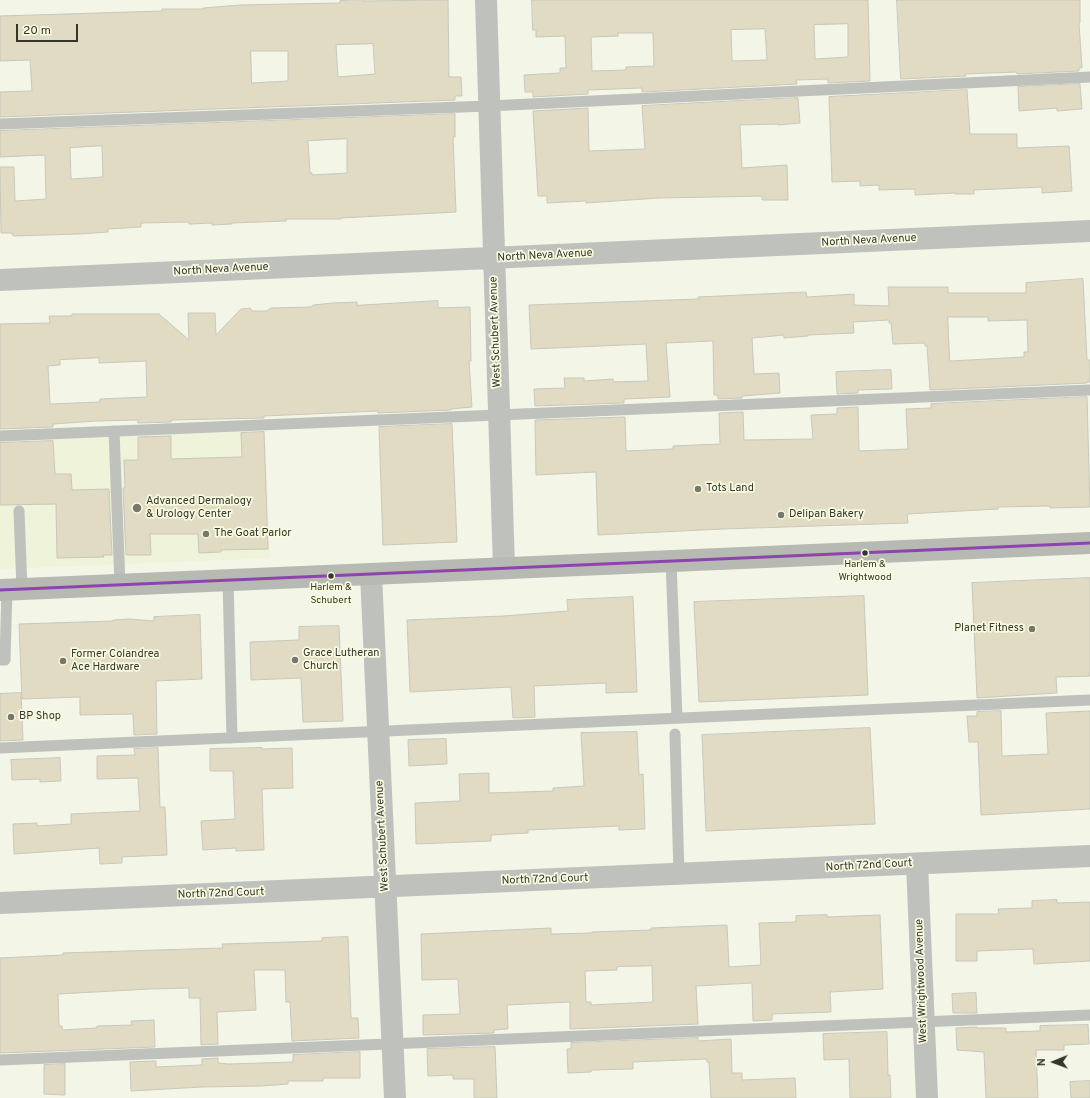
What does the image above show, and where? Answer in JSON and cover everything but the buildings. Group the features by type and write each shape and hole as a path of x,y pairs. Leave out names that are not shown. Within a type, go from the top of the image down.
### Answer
{"main road":[{"path":"10,589 1090,543"}],"street":[{"name":"West Schubert Avenue","path":"486,0 504,568"},
{"name":"North Neva Avenue","path":"0,280 1090,231"},
{"name":"West Schubert Avenue","path":"371,574 395,1098"},
{"name":"North 72nd Court","path":"0,903 1090,856"},
{"name":"West Wrightwood Avenue","path":"917,864 927,1098"}],"lane":[{"path":"0,124 489,106 1090,77"},
{"path":"0,436 1090,390"},
{"path":"114,431 120,585"},
{"path":"0,660 5,660 10,589 19,511"},
{"path":"671,561 677,718"},
{"path":"228,580 232,738"},
{"path":"0,748 1090,700"},
{"path":"675,734 679,874"},
{"path":"0,1060 1090,1015"}],"shaded area":[{"path":"265,429 270,558 0,569 0,440"}],"transit line":[{"path":"0,590 1090,543"}],"place":[{"name":"Tots Land","path":"698,489"},
{"name":"Advanced Dermalogy & Urology Center","path":"137,508"},
{"name":"Delipan Bakery","path":"781,515"},
{"name":"The Goat Parlor","path":"206,534"},
{"name":"Harlem & Wrightwood","path":"865,553"},
{"name":"Harlem & Schubert","path":"331,576"},
{"name":"Planet Fitness","path":"1032,629"},
{"name":"Grace Lutheran Church","path":"295,660"},
{"name":"Former Colandrea Ace Hardware","path":"63,661"},
{"name":"BP Shop","path":"11,717"}]}
